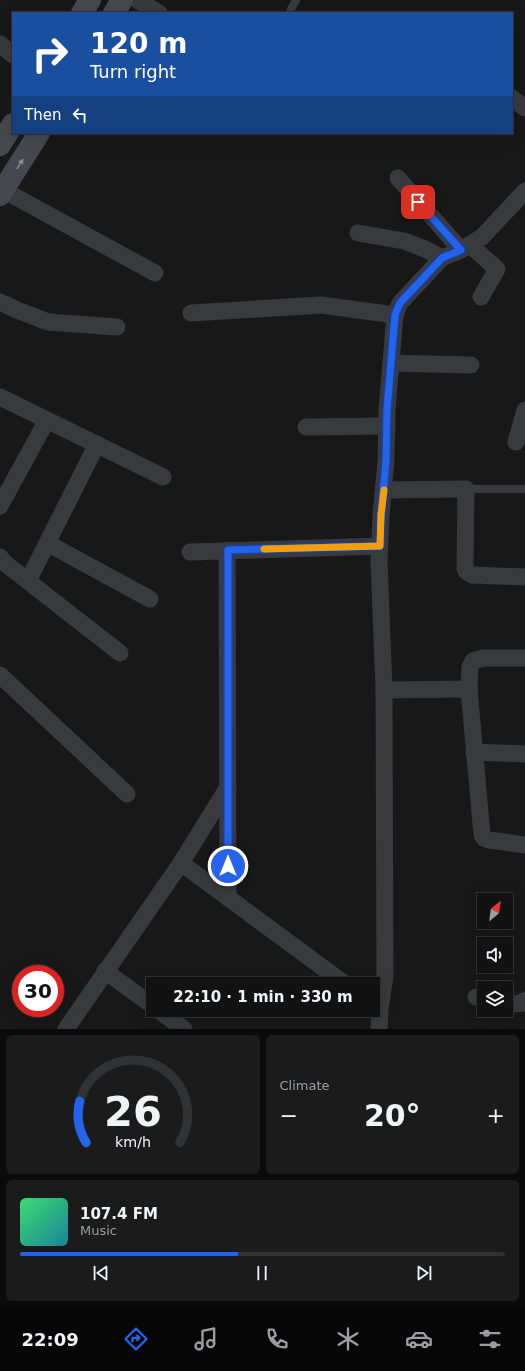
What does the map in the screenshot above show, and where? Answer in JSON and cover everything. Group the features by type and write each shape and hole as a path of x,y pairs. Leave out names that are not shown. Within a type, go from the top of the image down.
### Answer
{"main road":[{"path":"83,12 90,0"},
{"path":"115,12 122,0"},
{"path":"0,145 12,126"},
{"path":"2,193 38,134"}],"street":[{"path":"137,0 157,12"},
{"path":"0,44 12,54"},
{"path":"513,99 525,108"},
{"path":"398,178 465,248 497,269 481,297"},
{"path":"380,993 385,976 384,690 380,546 395,315 400,303 442,258 465,248 482,237 525,191"},
{"path":"2,193 155,273"},
{"path":"358,233 404,241 425,249 442,258"},
{"path":"0,302 48,322 117,327"},
{"path":"191,313 321,305 395,315"},
{"path":"391,363 472,365"},
{"path":"0,397 163,477"},
{"path":"516,442 525,410"},
{"path":"0,506 47,420"},
{"path":"306,427 387,426"},
{"path":"28,581 97,444"},
{"path":"384,490 466,489 466,572 472,575 525,577"},
{"path":"47,543 150,599"},
{"path":"190,552 380,546"},
{"path":"228,550 228,898"},
{"path":"0,557 6,564 120,653"},
{"path":"525,658 483,658 473,660 470,667 469,689 482,835 484,838 489,840 525,845"},
{"path":"0,675 126,794"},
{"path":"384,690 469,689"},
{"path":"474,752 525,754"},
{"path":"66,1029 181,863 228,787"},
{"path":"181,863 335,977"},
{"path":"105,971 146,1001"},
{"path":"513,1004 523,1003 525,1000"},
{"path":"168,1017 184,1029"},
{"path":"377,1017 379,1029"}],"lane":[{"path":"290,12 296,0"},
{"path":"466,489 524,489"}],"slow traffic":[{"path":"264,549 380,546 381,515 384,490"}],"route":[{"path":"228,866 228,550 380,546 386,461 387,410 395,315 400,303 442,258 461,250 418,202"}]}
